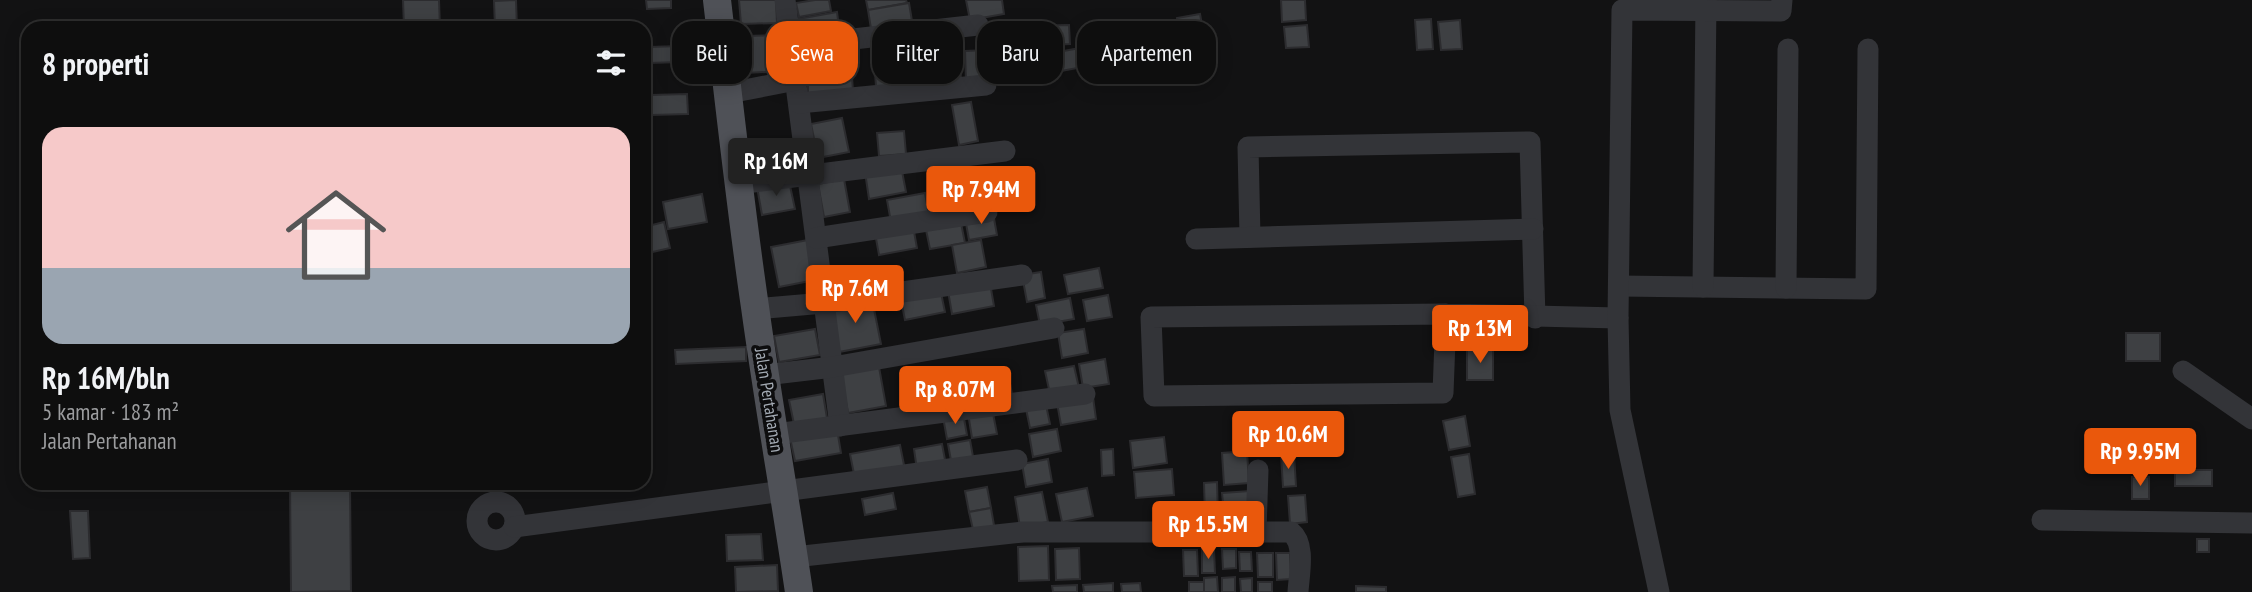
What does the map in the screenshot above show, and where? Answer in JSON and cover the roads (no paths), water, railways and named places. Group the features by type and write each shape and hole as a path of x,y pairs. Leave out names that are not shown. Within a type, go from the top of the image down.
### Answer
{"main road":[{"name":"Jalan Pertahanan","path":"717,0 755,309 799,592"}],"street":[{"path":"785,0 788,21"},
{"path":"1659,592 1620,410 1618,318 1622,10 1706,5 1781,11 1782,0"},
{"path":"1703,287 1706,5"},
{"path":"858,38 977,25"},
{"path":"1786,288 1788,49"},
{"path":"1619,286 1866,289 1868,49"},
{"path":"729,93 775,84"},
{"path":"797,84 840,426"},
{"path":"799,103 986,85"},
{"path":"1250,237 1248,147 1530,142 1535,318"},
{"path":"738,184 1005,151"},
{"path":"816,238 988,212"},
{"path":"1196,239 1533,229"},
{"path":"755,309 824,303 1022,275"},
{"path":"1446,314 1443,393 1154,396 1151,317 1446,314 1618,318"},
{"path":"765,375 1054,328"},
{"path":"2183,371 2252,419"},
{"path":"775,434 1085,394"},
{"path":"514,527 1017,460"},
{"path":"1256,532 1258,470"},
{"path":"495,492 509,507 515,520 510,534 497,540 483,535 477,522 482,508 495,492"},
{"path":"2042,520 2252,523"},
{"path":"794,557 1023,532 1291,532 1297,537 1300,547 1298,592"}]}
